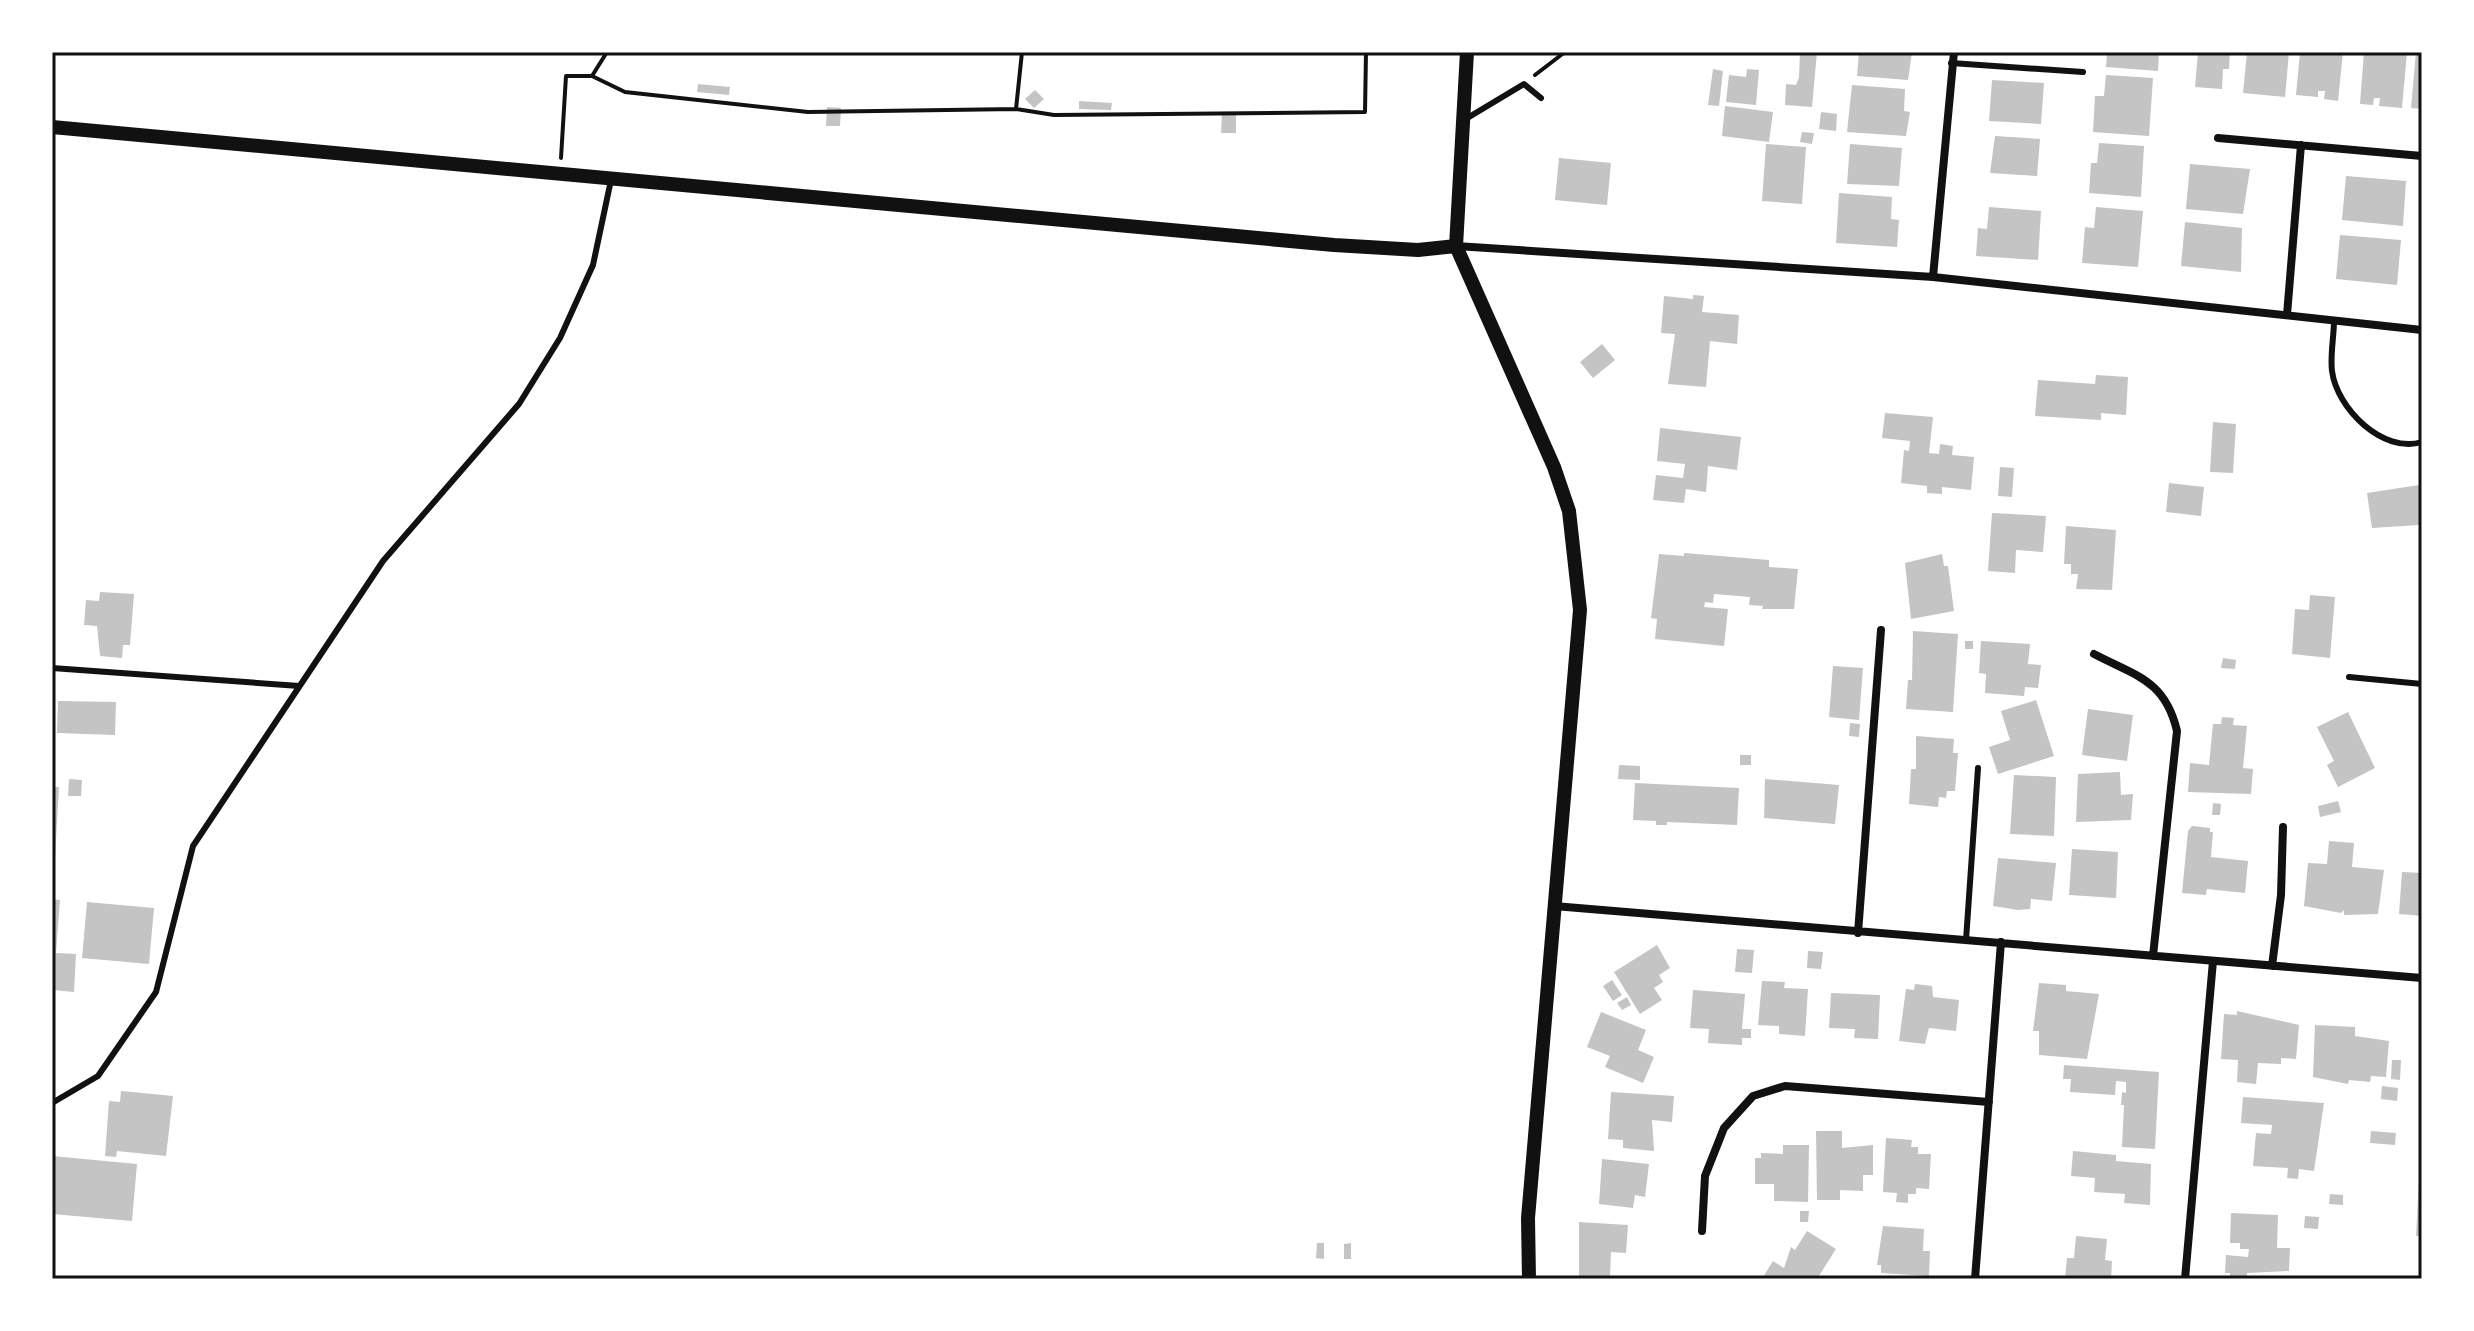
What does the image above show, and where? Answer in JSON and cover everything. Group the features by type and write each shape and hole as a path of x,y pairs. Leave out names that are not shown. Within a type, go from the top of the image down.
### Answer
{"street":[{"path":"1467,52 1456,246 1554,467 1569,511 1580,610 1528,1218 1529,1279"},
{"path":"1933,277 1954,52"},
{"path":"52,127 1334,245 1418,250 1456,246 1933,277 2422,330"},
{"path":"2218,138 2422,156"},
{"path":"2287,315 2301,145"},
{"path":"1858,933 1881,630"},
{"path":"2094,654 2155,685 2171,706 2177,731 2153,956"},
{"path":"2272,966 2281,895 2283,827"},
{"path":"1554,906 2422,978"},
{"path":"1975,1279 2001,942"},
{"path":"2185,1279 2213,961"},
{"path":"1702,1231 1705,1176 1724,1128 1753,1096 1785,1086 1989,1102"}],"lane":[{"path":"1951,63 2083,72"},
{"path":"1461,121 1524,84 1541,98"},
{"path":"52,1103 98,1076 156,992 193,846 383,561 519,404 560,338 593,265 612,177"},
{"path":"2334,320 2332,369 2336,387 2350,408 2380,436 2398,443 2422,442"},
{"path":"52,668 299,686"},
{"path":"2349,677 2422,684"},
{"path":"1966,940 1978,768"}],"path":[{"path":"592,76 607,52"},
{"path":"1016,109 1022,52"},
{"path":"562,172 560,142 566,76 592,76 625,92 808,112 1016,109 1054,115 1365,112 1366,52"},
{"path":"1524,84 1565,52"}],"building":[{"path":"1800,52 1817,52 1812,107 1785,105 1786,84 1796,85 1799,77"},
{"path":"1859,52 1912,52 1908,80 1857,76"},
{"path":"2107,52 2159,52 2158,71 2106,67"},
{"path":"2198,52 2230,52 2229,69 2223,69 2222,89 2195,87"},
{"path":"2247,52 2289,52 2285,97 2243,93"},
{"path":"2300,52 2343,52 2338,101 2324,99 2325,91 2318,91 2318,97 2296,95"},
{"path":"2364,52 2407,52 2402,108 2379,106 2380,98 2374,98 2373,105 2360,104"},
{"path":"2416,52 2422,52 2422,109 2411,108"},
{"path":"1713,69 1723,71 1719,106 1708,105"},
{"path":"1747,69 1759,70 1756,105 1726,102 1729,75 1746,77"},
{"path":"2106,75 2153,78 2149,136 2093,132 2095,96 2104,96"},
{"path":"1992,80 2044,83 2041,124 1989,121"},
{"path":"698,84 730,87 729,95 697,92"},
{"path":"1852,85 1905,89 1904,111 1910,112 1906,136 1847,132"},
{"path":"1035,90 1044,99 1034,108 1025,99"},
{"path":"1079,101 1112,103 1111,110 1079,109"},
{"path":"1725,106 1773,112 1769,142 1722,136"},
{"path":"827,107 841,108 840,126 826,126"},
{"path":"1821,112 1837,114 1836,131 1819,129"},
{"path":"1222,114 1236,115 1236,133 1221,133"},
{"path":"1802,132 1814,133 1812,144 1800,142"},
{"path":"1995,136 2040,139 2037,176 1990,173"},
{"path":"2099,143 2144,146 2141,197 2089,193 2091,163 2097,163"},
{"path":"1766,144 1806,147 1802,204 1762,201"},
{"path":"1850,144 1902,148 1899,186 1847,184"},
{"path":"1559,158 1611,163 1607,205 1555,200"},
{"path":"2190,164 2250,169 2243,214 2186,209"},
{"path":"2346,176 2406,181 2403,226 2342,220"},
{"path":"1839,193 1892,197 1891,219 1899,220 1897,247 1836,243"},
{"path":"1989,207 2041,211 2038,260 1976,256 1978,228 1987,229"},
{"path":"2096,207 2143,211 2138,267 2082,263 2085,227 2094,228"},
{"path":"2185,222 2242,228 2241,272 2181,266"},
{"path":"2340,235 2401,240 2397,285 2336,279"},
{"path":"1693,295 1704,296 1702,312 1739,315 1737,344 1710,341 1706,387 1668,384 1675,334 1661,333 1664,296 1693,299"},
{"path":"1602,344 1615,360 1593,378 1580,362"},
{"path":"2096,375 2128,377 2126,415 2101,413 2101,420 2035,416 2038,380 2095,384"},
{"path":"1885,413 1933,417 1929,453 1939,454 1940,444 1953,446 1952,455 1974,457 1971,490 1942,487 1942,494 1927,493 1927,486 1901,483 1904,450 1909,451 1910,441 1882,438"},
{"path":"2213,422 2236,424 2233,473 2210,472"},
{"path":"1660,428 1741,437 1737,470 1708,466 1706,492 1686,489 1684,503 1653,500 1656,475 1683,478 1685,464 1657,461"},
{"path":"2000,467 2014,468 2012,497 1998,496"},
{"path":"2419,479 2422,479 2422,521 2419,525 2372,528 2367,493 2419,485"},
{"path":"2169,483 2204,487 2201,516 2166,512"},
{"path":"1992,513 2046,516 2043,552 2016,550 2015,573 1988,571"},
{"path":"2066,526 2116,530 2112,590 2076,589 2078,574 2071,574 2071,564 2064,564"},
{"path":"1684,553 1769,560 1769,567 1798,569 1794,609 1762,609 1763,606 1749,605 1750,597 1714,594 1713,603 1705,602 1704,607 1728,609 1724,646 1655,639 1657,619 1651,618 1659,554 1684,556"},
{"path":"1942,554 1944,566 1948,566 1954,611 1911,619 1905,563"},
{"path":"100,592 134,594 130,645 123,645 122,658 100,656 97,626 84,625 86,600 99,601"},
{"path":"2310,595 2335,597 2330,658 2292,654 2295,609 2309,610"},
{"path":"1913,631 1958,634 1953,712 1906,709 1908,680 1912,680"},
{"path":"1965,641 1973,641 1973,649 1965,649"},
{"path":"1981,641 2030,644 2028,664 2041,665 2038,688 2025,687 2024,696 1985,693 1986,674 1979,673"},
{"path":"2223,658 2236,660 2235,669 2221,668"},
{"path":"1833,666 1863,668 1859,720 1829,717"},
{"path":"2036,700 2054,756 1998,774 1989,747 2010,740 2001,711"},
{"path":"58,701 116,702 115,735 57,733"},
{"path":"2088,709 2133,715 2127,761 2082,755"},
{"path":"2348,712 2375,768 2338,787 2327,765 2334,761 2317,727"},
{"path":"2222,717 2234,718 2233,725 2247,726 2243,768 2253,769 2251,794 2188,792 2190,763 2209,765 2213,724 2221,724"},
{"path":"1850,723 1860,724 1859,737 1849,736"},
{"path":"1916,736 1954,739 1953,753 1958,753 1955,791 1947,791 1946,798 1939,797 1938,807 1909,804 1911,769 1916,769"},
{"path":"1740,755 1751,755 1751,765 1740,765"},
{"path":"1619,765 1640,766 1640,780 1618,779"},
{"path":"2120,772 2121,795 2133,794 2131,820 2076,822 2078,774"},
{"path":"2014,775 2056,777 2054,836 2010,834"},
{"path":"69,779 82,780 81,796 68,796"},
{"path":"1765,779 1839,785 1835,824 1764,818"},
{"path":"1635,783 1739,788 1737,825 1667,822 1667,825 1656,825 1656,821 1633,820"},
{"path":"52,787 59,787 54,875 52,875"},
{"path":"2338,801 2341,812 2320,817 2318,806"},
{"path":"2213,803 2221,804 2220,815 2212,815"},
{"path":"2192,826 2210,828 2213,832 2211,857 2248,861 2245,893 2207,889 2206,895 2182,893 2188,831"},
{"path":"2329,841 2354,843 2352,867 2384,870 2378,914 2344,915 2344,910 2341,913 2304,906 2308,863 2327,864"},
{"path":"2072,849 2118,852 2116,898 2069,895"},
{"path":"1998,858 2056,863 2052,901 2031,899 2030,909 1993,906"},
{"path":"2402,872 2422,873 2422,916 2399,914"},
{"path":"52,899 60,900 56,953 76,954 74,992 52,990"},
{"path":"87,902 154,908 149,964 82,958"},
{"path":"1657,945 1670,968 1659,975 1663,982 1654,988 1662,1000 1640,1014 1614,972"},
{"path":"1737,949 1754,950 1752,973 1735,972"},
{"path":"1808,951 1823,952 1821,969 1807,968"},
{"path":"1612,980 1622,995 1613,1001 1603,986"},
{"path":"1762,981 1785,982 1784,988 1808,989 1805,1036 1779,1034 1779,1026 1758,1025"},
{"path":"2039,983 2066,985 2066,991 2099,994 2087,1059 2039,1055 2039,1031 2033,1031"},
{"path":"1915,984 1932,986 1933,997 1959,1000 1956,1031 1929,1028 1925,1044 1899,1041 1906,989 1914,990"},
{"path":"1693,990 1745,994 1742,1029 1751,1029 1751,1038 1742,1038 1742,1045 1708,1043 1709,1029 1690,1028"},
{"path":"1831,993 1880,995 1878,1039 1854,1038 1855,1029 1829,1028"},
{"path":"1627,997 1631,1005 1622,1010 1617,1003"},
{"path":"2237,1011 2299,1025 2296,1059 2281,1058 2281,1064 2258,1063 2256,1084 2237,1082 2238,1060 2221,1059 2224,1014 2237,1015"},
{"path":"1601,1012 1646,1030 1638,1050 1654,1057 1643,1083 1605,1067 1610,1056 1587,1047"},
{"path":"2315,1025 2355,1027 2355,1036 2389,1041 2386,1077 2371,1076 2370,1082 2349,1080 2348,1084 2313,1077"},
{"path":"2392,1060 2401,1060 2400,1080 2391,1079"},
{"path":"2064,1065 2159,1072 2155,1149 2122,1147 2124,1105 2121,1105 2126,1082 2116,1081 2115,1095 2070,1092 2071,1079 2063,1079"},
{"path":"2382,1086 2398,1088 2397,1101 2381,1099"},
{"path":"121,1091 173,1096 166,1156 117,1151 116,1157 105,1156 109,1101 120,1102"},
{"path":"1611,1092 1674,1096 1672,1122 1652,1120 1654,1151 1623,1148 1623,1140 1608,1139"},
{"path":"2243,1097 2324,1103 2314,1171 2299,1169 2298,1179 2287,1178 2288,1168 2253,1166 2256,1133 2271,1134 2272,1125 2241,1123"},
{"path":"1816,1131 1842,1131 1842,1148 1873,1145 1873,1175 1863,1175 1863,1191 1840,1190 1840,1200 1817,1200"},
{"path":"2371,1131 2396,1133 2395,1145 2370,1143"},
{"path":"1886,1138 1912,1140 1911,1147 1918,1147 1918,1154 1931,1154 1929,1189 1916,1188 1916,1194 1908,1194 1908,1203 1896,1202 1897,1193 1883,1192"},
{"path":"1783,1145 1809,1145 1808,1202 1774,1201 1774,1184 1755,1184 1755,1158 1761,1158 1761,1153 1783,1154"},
{"path":"2073,1151 2116,1155 2116,1161 2151,1164 2150,1205 2124,1203 2125,1194 2094,1192 2095,1178 2071,1176"},
{"path":"52,1156 137,1164 132,1221 52,1214"},
{"path":"1602,1159 1649,1164 1645,1197 1635,1195 1633,1208 1599,1204"},
{"path":"2419,1180 2422,1181 2422,1236 2416,1236"},
{"path":"2330,1194 2343,1195 2343,1205 2329,1204"},
{"path":"1800,1211 1809,1211 1808,1222 1800,1222"},
{"path":"2231,1213 2278,1215 2277,1248 2290,1248 2289,1271 2247,1273 2247,1279 2230,1279 2230,1273 2225,1273 2226,1255 2248,1257 2249,1249 2240,1249 2240,1243 2230,1243"},
{"path":"2305,1216 2319,1217 2318,1229 2304,1228"},
{"path":"1579,1222 1628,1225 1626,1253 1611,1252 1610,1279 1579,1276"},
{"path":"1883,1226 1924,1229 1923,1251 1930,1251 1929,1276 1881,1273 1881,1265 1877,1265"},
{"path":"1807,1231 1836,1249 1817,1279 1762,1279 1773,1261 1784,1268 1791,1247 1795,1250"},
{"path":"2076,1236 2107,1239 2105,1260 2112,1261 2111,1279 2065,1279 2067,1258 2074,1258"},
{"path":"1317,1243 1324,1243 1324,1259 1316,1258"},
{"path":"1351,1243 1351,1259 1344,1259 1344,1244"}]}
